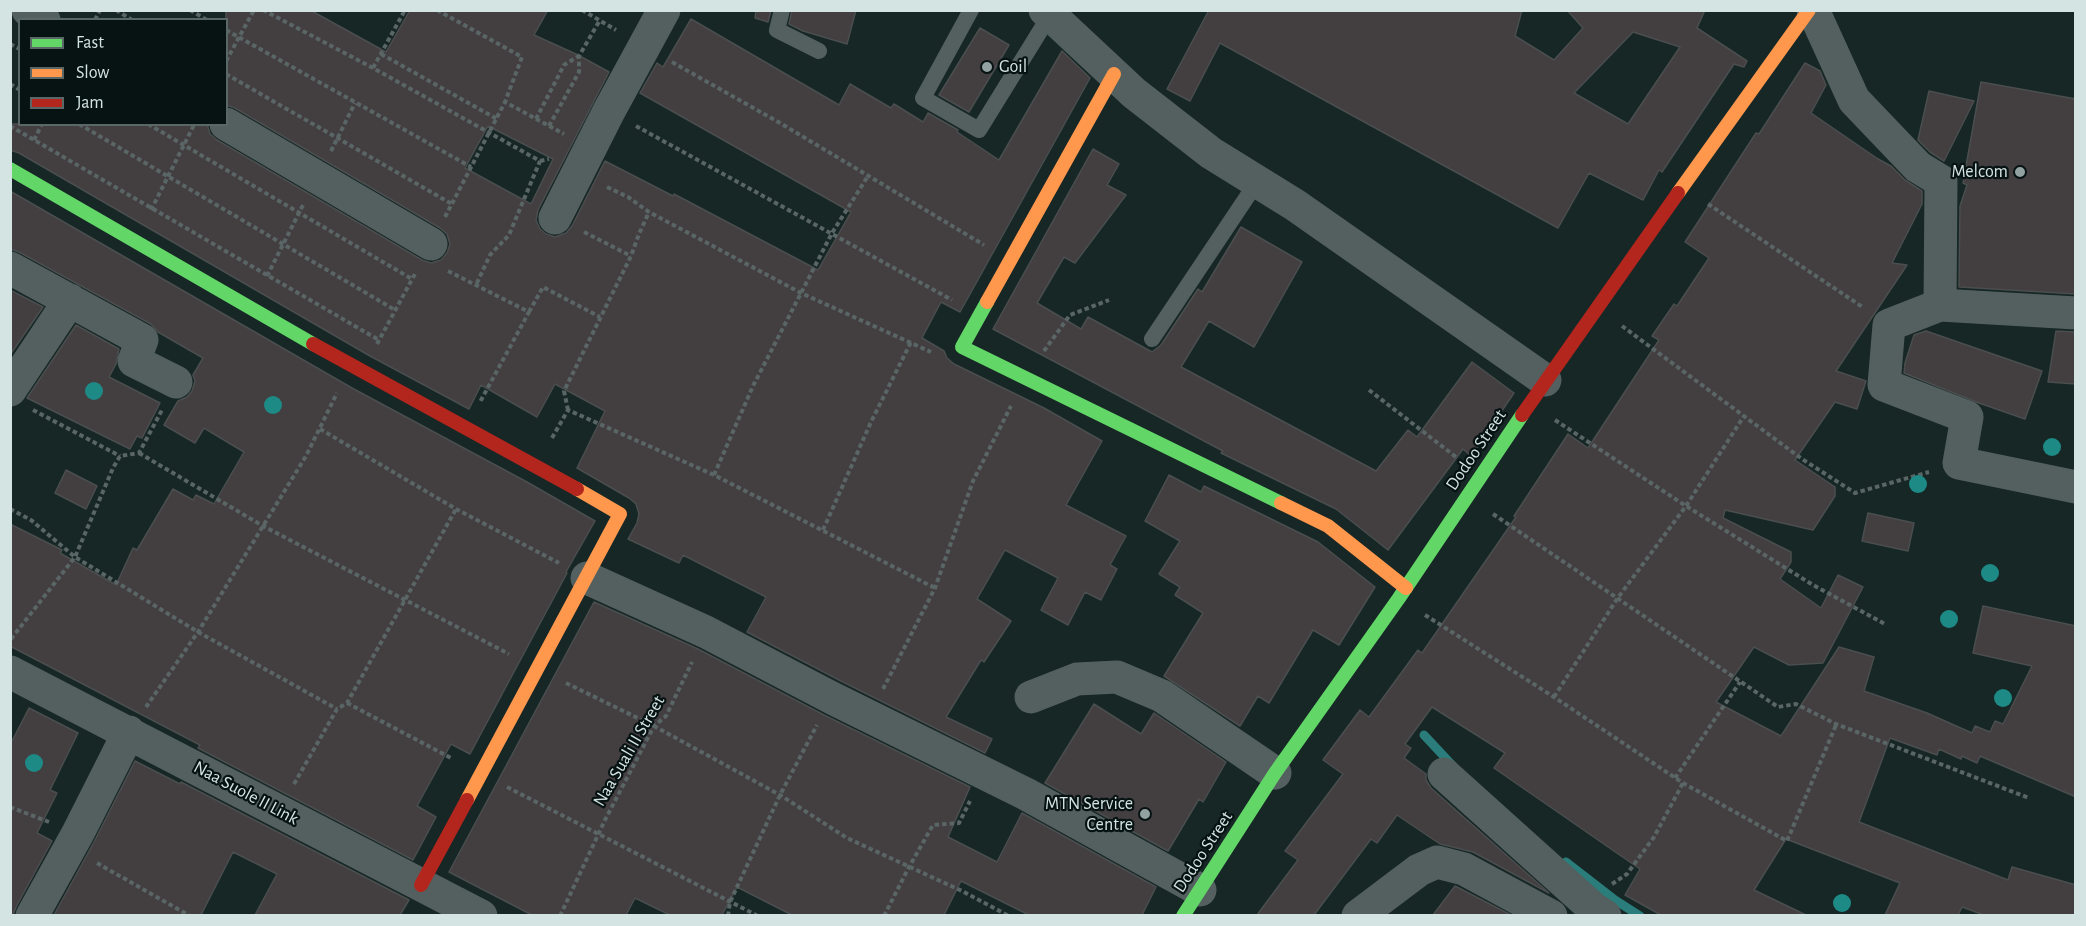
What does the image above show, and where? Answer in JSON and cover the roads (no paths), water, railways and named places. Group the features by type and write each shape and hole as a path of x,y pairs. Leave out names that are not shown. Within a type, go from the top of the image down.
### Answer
{"street":[{"path":"28,10 41,18"},
{"path":"555,218 609,111 664,10"},
{"path":"1811,10 1854,100 1918,167 1941,181 1940,305"},
{"name":"Dodoo Street","path":"1191,903 1275,773 1402,593 1537,392 1811,10"},
{"path":"1048,13 1134,93 1211,153 1295,206 1537,392"},
{"path":"1114,74 962,347 1328,526 1402,593"},
{"path":"228,125 438,256"},
{"path":"10,169 361,372 620,514 421,885"},
{"path":"10,268 142,340 134,361 176,382"},
{"path":"20,399 70,300"},
{"path":"2076,313 1940,305 1889,325 1884,385 1967,417 1959,463 2076,487"},
{"path":"587,578 706,632 869,717 1026,794 1191,903"},
{"name":"Naa Suole II Link","path":"10,672 481,915"},
{"path":"1031,698 1077,679 1117,677 1162,696 1275,773"},
{"path":"32,915 129,732"},
{"path":"1444,774 1599,905"},
{"path":"1358,915 1419,870 1437,862 1464,869 1551,915"}],"lane":[{"path":"782,10 777,30 819,51"},
{"path":"971,10 923,98 979,130 1048,13"},
{"path":"1152,339 1257,182"}],"waterway":[{"path":"1424,735 1453,766"},
{"path":"1566,862 1615,900 1640,916"}],"place":[{"name":"Goil","path":"987,67"},
{"name":"Melcom","path":"2020,172"},
{"name":"MTN Service Centre","path":"1145,814"}]}
